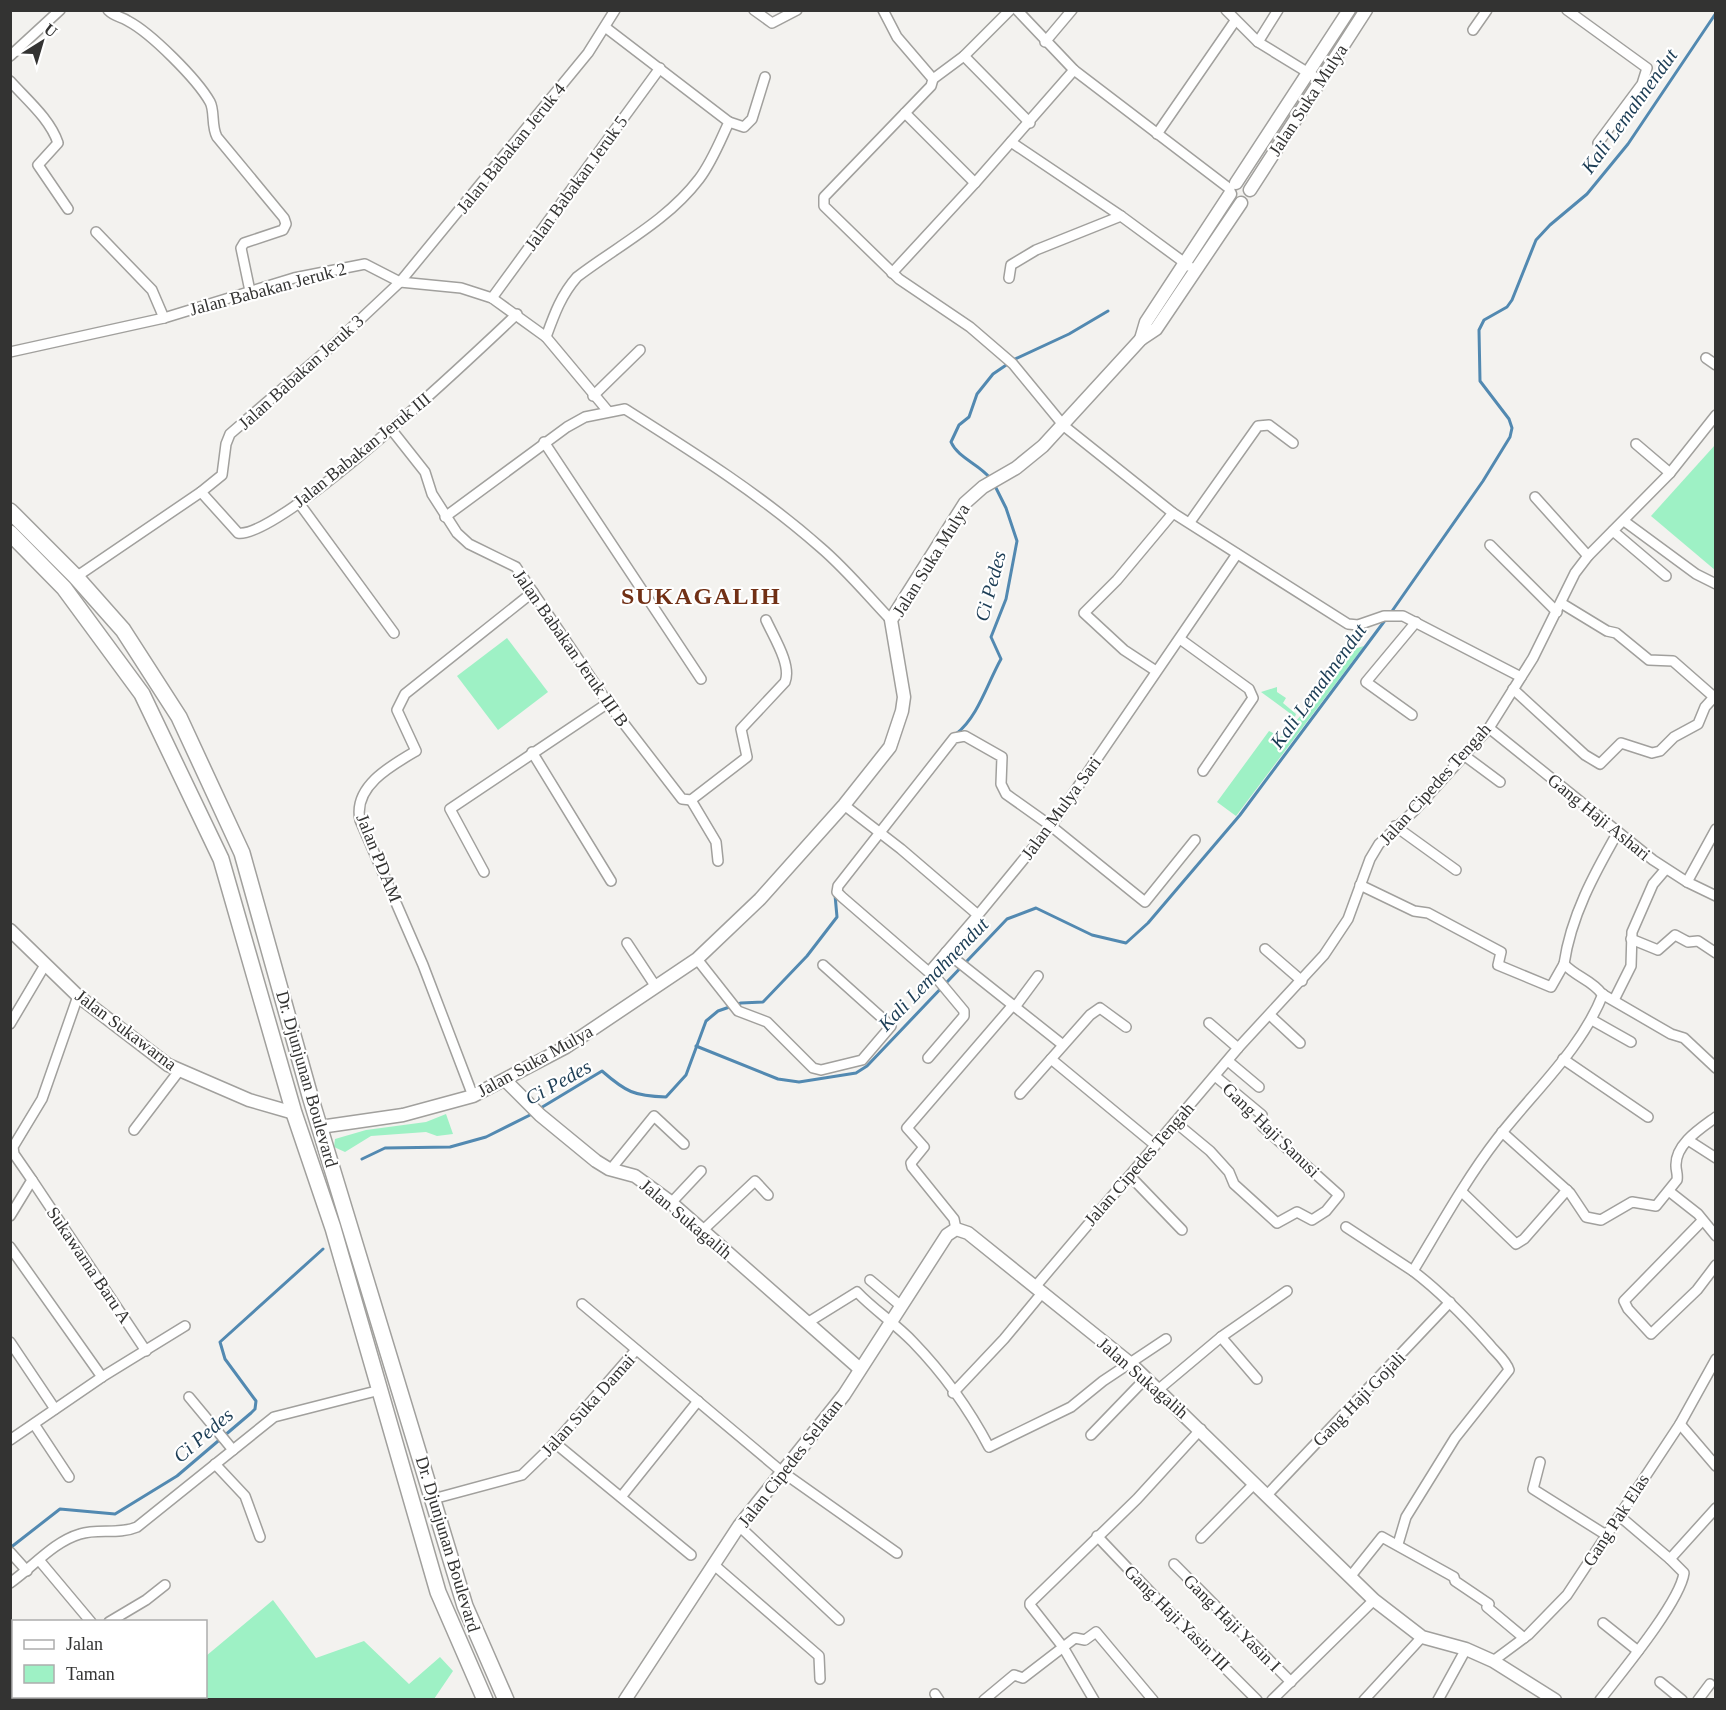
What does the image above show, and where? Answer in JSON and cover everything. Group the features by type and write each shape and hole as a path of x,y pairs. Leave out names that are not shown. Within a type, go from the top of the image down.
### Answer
{"highway":[{"name":"Dr. Djunjunan Boulevard","path":"10,511 76,577 123,630 179,717 242,854 320,1126 465,1606 506,1700"},
{"name":"Dr. Djunjunan Boulevard","path":"10,533 64,588 130,677 159,728 221,859 294,1113 333,1228 438,1592 485,1700"}],"street":[{"path":"10,56 60,10"},
{"path":"108,10 116,18 127,20 180,64 211,103 212,126 217,137 284,218 286,224 283,230 244,243 241,248 250,291"},
{"name":"Jalan Babakan Jeruk 4","path":"400,282 588,53 615,10"},
{"path":"754,10 772,23 797,10"},
{"path":"883,10 902,43 933,79"},
{"path":"1010,10 964,56 933,79 931,86 824,197 823,202 892,273 916,293 970,327 1010,362 1064,426 1173,513 1348,624 1358,625 1384,616 1403,616 1521,677"},
{"path":"1017,10 1074,70 1232,189"},
{"path":"1045,42 1072,10"},
{"path":"1226,10 1258,42 1320,80"},
{"path":"1258,42 1278,10"},
{"name":"Jalan Suka Mulya","path":"1141,339 1146,322 1349,10"},
{"name":"Jalan Suka Mulya","path":"1250,190 1366,10"},
{"path":"1473,30 1487,10"},
{"path":"1567,10 1647,68 1642,84 1598,143"},
{"path":"1157,134 1235,21"},
{"path":"605,27 729,122 744,127 752,119 765,77"},
{"path":"964,56 1030,123"},
{"name":"Jalan Babakan Jeruk 5","path":"492,298 660,69"},
{"path":"892,273 1030,123 1074,70"},
{"path":"10,81 46,121 56,136 58,143 38,165 68,209"},
{"path":"904,113 975,183"},
{"path":"546,337 562,294 568,286 676,204 703,174 729,122"},
{"path":"1011,142 1121,216 1196,271"},
{"path":"1244,183 1250,190 1246,201 1240,203 1232,199 1232,189 1244,183"},
{"name":"Jalan Suka Mulya","path":"320,1126 403,1115 473,1096 506,1081 566,1047 697,959 760,899 883,758 902,711 903,684 891,620 965,503 983,487 1025,462 1064,426 1141,339 1156,329 1240,203"},
{"path":"1009,278 1011,265 1036,250 1121,216"},
{"path":"96,232 152,290 164,318"},
{"name":"Jalan Babakan Jeruk 2","path":"10,352 164,318 250,291 365,264 400,282 461,288 492,298 546,337 607,410"},
{"name":"Jalan Babakan Jeruk 3","path":"76,577 201,492 222,475 226,444 230,434 333,345 400,282"},
{"name":"Jalan Babakan Jeruk III","path":"201,492 234,531 242,534 300,503 391,429 517,314"},
{"path":"593,396 640,350"},
{"path":"1706,358 1716,365"},
{"path":"445,517 544,442 585,417 607,410 625,409 729,475 822,548 891,620"},
{"name":"Jalan Cipedes Tengah","path":"953,1393 998,1346 1038,1290 1155,1145 1238,1048 1302,981 1339,934 1348,919 1370,859 1395,826 1415,810 1488,728 1521,677 1575,573 1588,556 1670,473 1716,415"},
{"path":"1190,522 1258,426 1269,426 1293,443"},
{"name":"Jalan Babakan Jeruk III B","path":"391,429 425,472 432,494 445,517 469,544 511,563 608,703 677,796 691,800"},
{"path":"544,442 701,679"},
{"path":"1636,444 1670,473"},
{"path":"1535,497 1588,556"},
{"path":"300,503 394,633"},
{"path":"1156,671 1124,650 1084,613 1117,580 1173,513"},
{"path":"1624,521 1696,574 1716,584"},
{"path":"1613,531 1666,576"},
{"path":"1490,545 1559,607 1607,631 1616,633 1649,660 1673,661 1714,697 1705,707 1698,724 1688,732 1674,737 1660,751 1652,753 1621,743 1600,764 1585,755 1513,689"},
{"name":"Jalan Mulya Sari","path":"930,972 1051,826 1237,554"},
{"name":"Jalan PDAM","path":"473,1096 423,965 358,810 365,789 416,751 397,710 405,694 533,592"},
{"path":"718,861 716,842 691,800 747,757 741,729 781,688 787,677 783,660 766,620"},
{"path":"1412,715 1366,682 1416,622"},
{"path":"1180,639 1249,689 1253,698 1203,771"},
{"path":"484,872 450,809 608,703"},
{"name":"Gang Haji Ashari","path":"1488,728 1665,870 1716,896"},
{"path":"928,1058 964,1016 964,1011 930,972 837,892 841,881 882,833 954,738 960,735 1002,757 1001,784 1006,794 1051,826 1146,902 1195,840"},
{"path":"532,752 611,881"},
{"path":"1464,756 1500,782"},
{"path":"844,805 882,833 978,915"},
{"path":"1395,826 1456,870"},
{"path":"1687,882 1716,829"},
{"path":"1360,885 1414,911 1428,913 1500,951 1502,953 1498,965 1551,987 1564,964 1582,902 1595,872 1618,832"},
{"path":"1614,1000 1631,966 1631,939 1653,884 1665,870"},
{"name":"Jalan Sukawarna","path":"10,930 78,996 168,1065 249,1100 294,1113"},
{"path":"1631,939 1658,950 1675,935 1688,942 1698,941 1716,953"},
{"path":"627,943 656,987"},
{"path":"1265,949 1302,981"},
{"path":"946,952 1063,1045"},
{"path":"697,959 738,1011 765,1021 816,1068 842,1066 862,1060 890,1025 823,965"},
{"path":"1564,964 1578,977 1596,985 1603,994 1671,1034 1684,1038 1716,1068"},
{"path":"10,1024 45,965"},
{"path":"956,1229 954,1219 912,1167 911,1163 924,1147 908,1128 1038,976"},
{"path":"1413,1271 1502,1132 1563,1059 1592,1020 1603,994"},
{"name":"Sukawarna Baru A","path":"78,996 42,1099 13,1147 14,1154 146,1351"},
{"path":"1020,1094 1090,1015 1100,1008 1126,1027"},
{"path":"1270,1015 1300,1042"},
{"path":"1592,1020 1631,1042"},
{"path":"1209,1023 1238,1048"},
{"path":"1051,1059 1155,1145"},
{"path":"1563,1059 1648,1117"},
{"path":"1228,1061 1259,1087"},
{"path":"134,1130 179,1071"},
{"name":"Gang Haji Sanusi","path":"1175,1122 1210,1151 1229,1172 1234,1184 1277,1223 1297,1212 1312,1220 1326,1211 1339,1195 1262,1126 1262,1115 1215,1076"},
{"name":"Jalan Sukagalih","path":"506,1081 537,1112 596,1161 611,1169 635,1176 671,1203 860,1369"},
{"path":"611,1169 654,1116 684,1144"},
{"path":"1502,1132 1567,1190 1586,1217 1601,1220 1632,1203 1656,1206 1670,1192 1677,1180 1676,1165 1688,1140 1695,1131 1716,1117"},
{"path":"1688,1140 1716,1158"},
{"path":"671,1203 701,1171"},
{"path":"1130,1176 1182,1230"},
{"path":"10,1216 32,1180"},
{"path":"702,1231 755,1181 768,1195"},
{"path":"1462,1192 1516,1244 1524,1239 1567,1190"},
{"path":"1670,1192 1687,1204 1716,1236"},
{"path":"1702,1221 1625,1298 1628,1309 1652,1334 1697,1290 1716,1265"},
{"path":"1346,1227 1413,1271 1450,1302 1504,1360 1509,1370 1455,1438 1406,1517 1398,1544"},
{"name":"Jalan Sukagalih","path":"956,1229 968,1233 1131,1364 1201,1429 1254,1484 1374,1600 1422,1637 1466,1649 1493,1661 1554,1699"},
{"name":"Jalan Cipedes Selatan","path":"625,1700 739,1526 781,1471 831,1413 946,1235 956,1229"},
{"path":"10,1247 102,1377"},
{"path":"870,1280 901,1306"},
{"path":"1159,1389 1221,1337 1287,1291"},
{"path":"807,1323 857,1292 931,1362 976,1423 989,1447 1071,1407 1103,1381 1166,1339"},
{"name":"Gang Haji Gojali","path":"1267,1495 1450,1302"},
{"path":"582,1304 636,1350"},
{"path":"10,1440 102,1377 185,1326"},
{"path":"1221,1337 1257,1379"},
{"path":"10,1342 55,1409"},
{"name":"Jalan Suka Damai","path":"433,1499 522,1475 555,1443 636,1350 781,1471 897,1553"},
{"name":"Gang Pak Elas","path":"1493,1661 1524,1638 1567,1595 1680,1424 1716,1359"},
{"path":"1091,1435 1146,1378"},
{"path":"10,1583 64,1540 81,1533 117,1532 136,1527 265,1423 280,1414 380,1390"},
{"path":"189,1397 233,1450"},
{"path":"621,1497 698,1401"},
{"path":"34,1424 69,1477"},
{"path":"1680,1424 1716,1466"},
{"path":"1094,1700 1063,1647 1030,1603 1137,1499 1201,1429"},
{"path":"555,1443 691,1555"},
{"path":"1540,1462 1533,1489 1606,1535"},
{"path":"215,1464 245,1496 260,1537"},
{"path":"1201,1538 1254,1484"},
{"path":"1670,1559 1716,1508"},
{"path":"1600,1700 1638,1651 1684,1577 1682,1569 1623,1519"},
{"path":"739,1526 839,1620"},
{"name":"Gang Haji Yasin III","path":"1097,1536 1257,1700"},
{"path":"1350,1577 1381,1537 1398,1544 1454,1577 1455,1581 1489,1604 1487,1607 1524,1638"},
{"path":"10,1552 24,1573"},
{"path":"39,1560 89,1620"},
{"path":"713,1564 819,1656 820,1679"},
{"name":"Gang Haji Yasin I","path":"1174,1564 1291,1682"},
{"path":"112,1620 146,1600 165,1585"},
{"path":"1272,1699 1374,1600"},
{"path":"1604,1623 1638,1651"},
{"path":"984,1700 1014,1675 1023,1678 1075,1638 1084,1640 1094,1633 1098,1633 1153,1700"},
{"path":"1364,1700 1422,1637"},
{"path":"1438,1700 1466,1649"},
{"path":"1660,1682 1682,1700"},
{"path":"1698,1700 1710,1684"}],"green space":[{"path":"1715,445 1715,570 1651,516"},
{"path":"507,638 548,692 498,730 457,676"},
{"path":"1364,646 1236,816 1217,802 1269,731 1281,737 1305,711 1347,651"},
{"path":"1277,687 1277,692 1286,698 1283,703 1296,714 1295,717 1261,692"},
{"path":"446,1114 453,1134 437,1136 426,1132 371,1136 345,1152 334,1147 335,1139 366,1130 426,1122"},
{"path":"273,1600 316,1658 364,1641 409,1684 440,1657 453,1671 434,1699 168,1699 207,1698 207,1655"}],"waterway":[{"name":"Kali Lemahnendut","path":"1390,614 1483,481 1510,437 1512,428 1509,419 1480,381 1479,330 1484,320 1507,307 1512,300 1536,240 1587,194 1628,144 1716,13"},
{"name":"Ci Pedes","path":"990,478 958,452 951,442 959,425 969,417 977,394 993,374 1015,359 1069,334 1108,311"},
{"name":"Ci Pedes","path":"956,734 970,719 1001,659 991,637 1006,599 1017,541 1006,508 994,484"},
{"name":"Kali Lemahnendut","path":"696,1046 778,1079 799,1082 856,1073 867,1066 1007,919 1036,908 1092,935 1126,943 1148,923 1240,815 1386,619"},
{"name":"Ci Pedes","path":"539,1109 602,1071 631,1092 666,1097 686,1075 706,1021 718,1011 741,1003 763,1002 807,956 837,917 835,895"},
{"name":"Ci Pedes","path":"362,1159 385,1148 450,1147 486,1137 534,1113"},
{"name":"Ci Pedes","path":"10,1548 60,1509 115,1514 177,1476 251,1413 255,1409 256,1401 225,1359 220,1342 323,1249"}],"district":[{"name":"SUKAGALIH","path":"701,596"}]}
